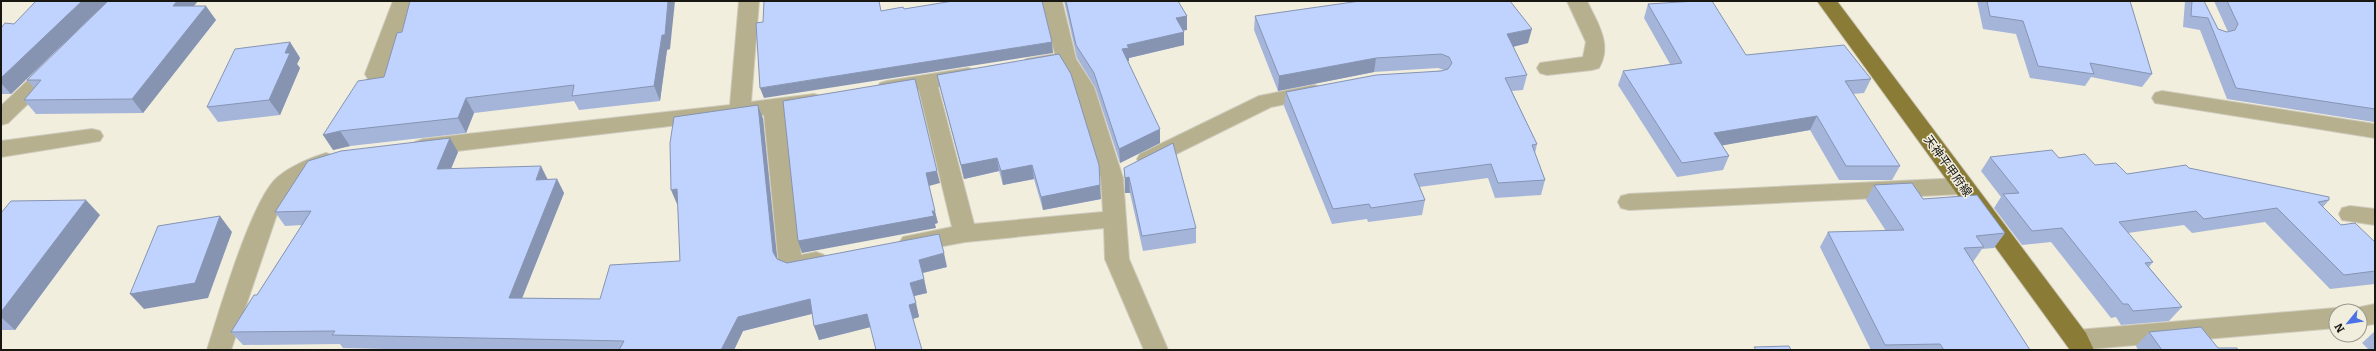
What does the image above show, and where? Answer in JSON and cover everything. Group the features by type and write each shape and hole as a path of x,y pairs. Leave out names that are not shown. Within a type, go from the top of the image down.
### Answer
{"main road":[{"name":"天神平甲府線","path":"1827,1 2080,345"}],"street":[{"path":"376,74 403,1"},
{"path":"740,111 749,1"},
{"path":"1052,1 1066,59 1084,87 1112,178 1117,259 1156,350"},
{"path":"1547,68 1592,64 1596,42 1577,1"},
{"path":"1,118 70,51"},
{"path":"1012,68 1066,59"},
{"path":"865,92 989,72"},
{"path":"927,82 965,233"},
{"path":"1112,178 1266,101 1335,88"},
{"path":"405,149 774,107 834,97"},
{"path":"2162,98 2375,131"},
{"path":"774,107 791,266 837,258"},
{"path":"1,149 92,136"},
{"path":"219,350 266,212 286,182 318,164 343,157"},
{"path":"1629,202 1962,186"},
{"path":"2350,214 2375,217"},
{"path":"890,247 965,233 1114,219"},
{"path":"2080,345 2328,319"}],"building":[{"path":"36,1 82,1 1,78 1,28 5,23 14,24"},
{"path":"108,1 177,1 173,6 206,6 132,99 24,100 41,80 27,80"},
{"path":"410,1 668,1 665,35 662,35 654,86 572,96 574,85 466,98 458,118 340,131 323,135 358,81 384,77 397,33 402,32"},
{"path":"764,1 879,1 881,11 953,1 1042,1 1052,42 760,88 756,23 763,22"},
{"path":"1066,1 1178,1 1187,16 1176,18 1184,32 1127,45 1129,48 1122,49 1160,129 1119,149 1094,73 1076,45"},
{"path":"1360,1 1510,1 1532,29 1507,34 1527,75 1505,78 1537,144 1532,145 1545,180 1498,183 1491,164 1414,174 1425,200 1371,208 1369,204 1333,209 1286,92 1376,75 1441,71 1448,69 1452,63 1449,57 1441,54 1376,58 1279,76 1255,16"},
{"path":"1712,1 1746,55 1844,45 1871,79 1845,81 1900,166 1846,166 1817,116 1714,133 1729,156 1682,163 1623,71 1682,63 1648,4"},
{"path":"1987,1 2130,1 2152,74 2090,63 2094,74 2038,66 2023,21 1990,16"},
{"path":"2192,1 2204,1 2218,29 2227,32 2235,30 2238,24 2227,1 2375,1 2375,109 2236,88 2208,18 2191,16"},
{"path":"290,42 285,53 290,53 269,100 207,107 235,49"},
{"path":"1059,54 1071,74 1099,165 1100,185 1041,197 1032,165 1001,171 997,158 961,165 937,75"},
{"path":"915,79 937,171 926,173 935,211 932,211 934,216 798,241 783,101"},
{"path":"758,105 773,252 777,259 787,263 939,234 944,253 919,260 924,279 910,283 916,303 909,305 922,350 876,350 867,314 814,326 810,299 738,317 721,350 619,350 624,341 332,335 335,331 231,332 254,295 257,295 311,211 275,212 308,161 341,151 450,138 437,169 541,166 536,180 557,179 509,298 600,299 610,265 680,261 677,189 671,190 670,143 674,117"},
{"path":"1173,143 1196,228 1142,236 1129,177 1125,178 1124,168"},
{"path":"2052,150 2059,158 2085,154 2095,165 2116,163 2127,174 2186,165 2189,168 2329,197 2329,200 2318,202 2341,225 2355,223 2375,242 2375,271 2344,275 2277,208 2204,219 2196,211 2119,222 2153,262 2145,263 2182,307 2133,311 2128,304 2123,304 2062,228 2032,231 2003,194 2019,193 1990,157"},
{"path":"1912,183 1923,199 1977,195 2005,233 1976,236 1984,247 1964,248 2030,350 1944,350 1940,344 1885,345 1828,232 1904,230 1874,185"},
{"path":"86,200 1,312 1,213 11,201"},
{"path":"220,216 195,283 130,294 158,226"},
{"path":"2201,327 2218,348 2237,348 2238,350 2162,350 2149,332"},
{"path":"1789,346 1791,350 1756,350 1754,347"}]}
